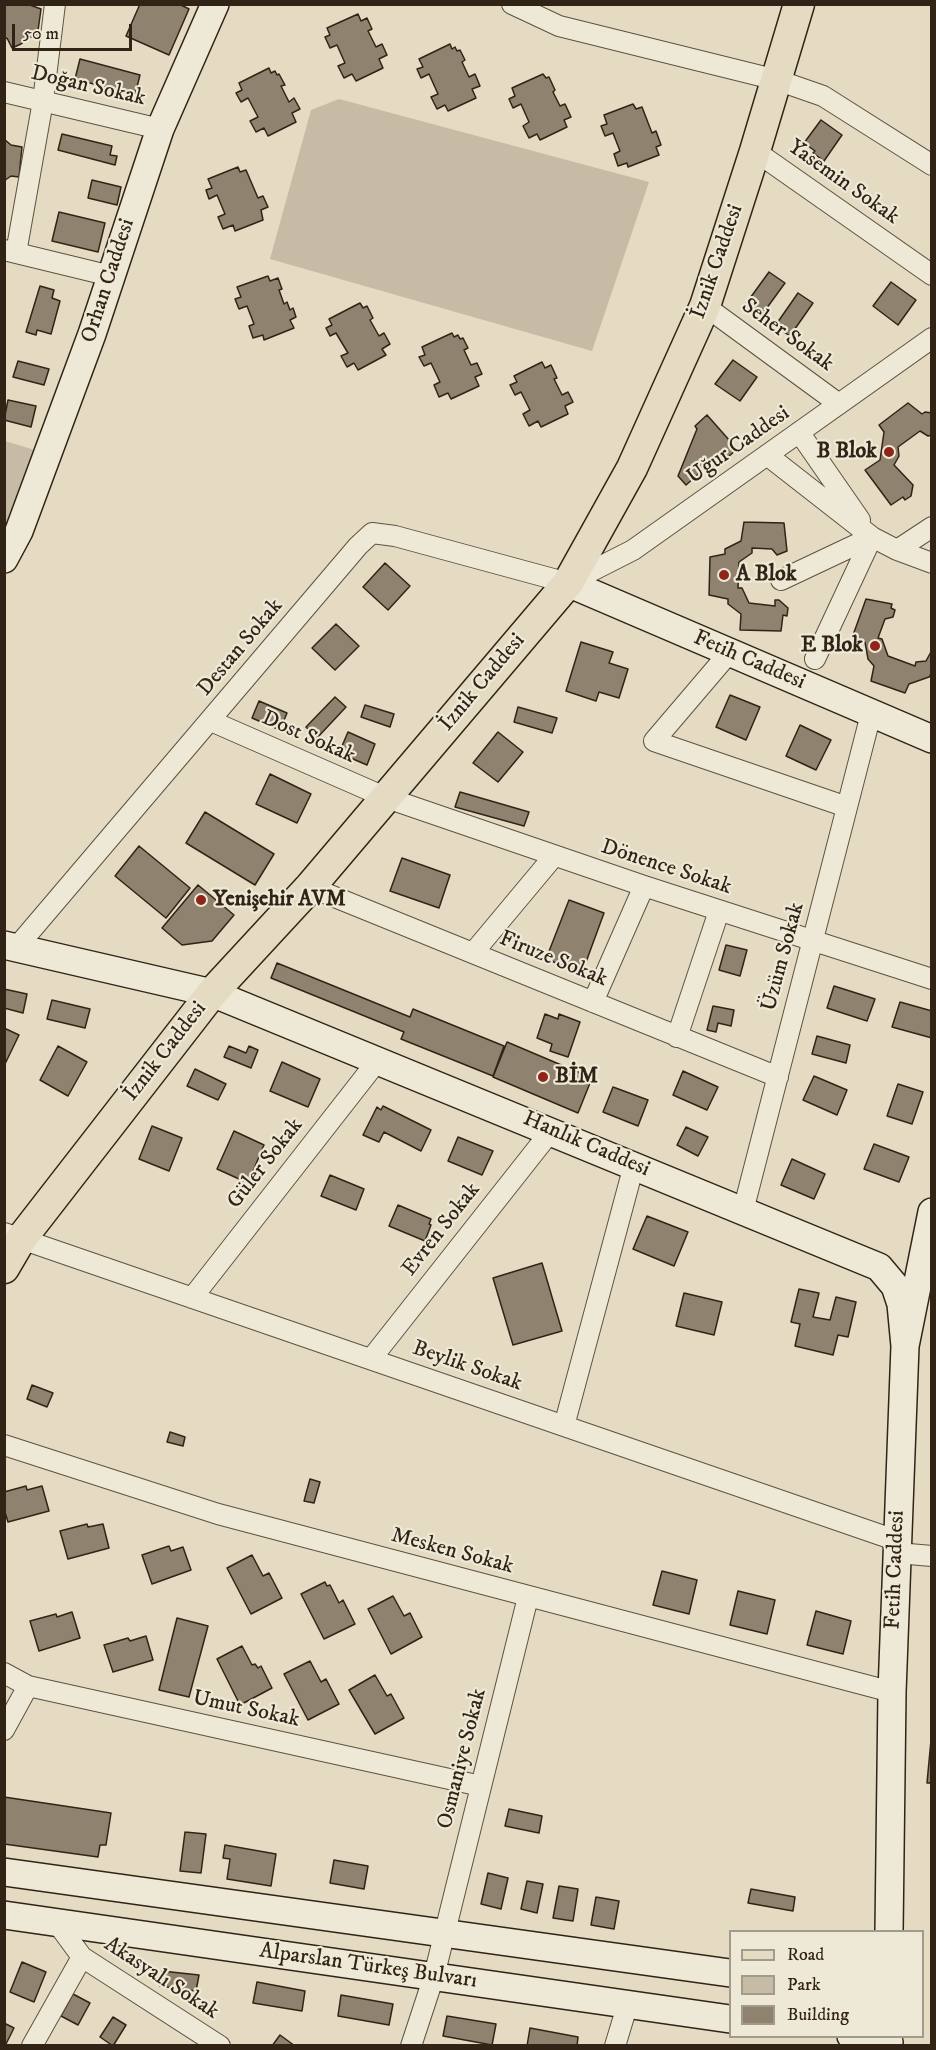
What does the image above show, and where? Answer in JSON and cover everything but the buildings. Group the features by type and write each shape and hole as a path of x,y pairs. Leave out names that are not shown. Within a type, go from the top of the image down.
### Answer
{"main road":[{"name":"İznik Caddesi","path":"4,1268 13,1236 212,993 310,887 568,583 632,468 705,306 756,151 799,4"}],"street":[{"path":"54,4 43,100 10,251 111,276"},
{"name":"Orhan Caddesi","path":"4,559 19,531 92,334 160,129 215,4"},
{"path":"513,4 559,26 777,80 823,96 930,160"},
{"name":"Doğan Sokak","path":"4,92 160,129"},
{"name":"Yasemin Sokak","path":"756,151 932,275"},
{"name":"Seher Sokak","path":"705,306 839,404"},
{"name":"Uğur Caddesi","path":"568,583 633,550 932,338"},
{"path":"799,432 872,537"},
{"path":"767,455 872,537 897,550 932,563"},
{"path":"897,550 932,527"},
{"name":"Destan Sokak","path":"10,947 211,721 358,546 372,533 395,536 568,583"},
{"path":"781,580 872,537"},
{"path":"815,659 872,537"},
{"name":"Fetih Caddesi","path":"568,583 932,739"},
{"path":"729,653 654,741 848,807"},
{"name":"Üzüm Sokak","path":"743,1210 871,714"},
{"name":"Dost Sokak","path":"211,721 387,798"},
{"name":"Dönence Sokak","path":"387,798 644,886 932,979"},
{"path":"473,953 554,856"},
{"path":"593,1002 644,886"},
{"name":"Firuze Sokak","path":"310,887 778,1077"},
{"path":"677,1036 720,911"},
{"name":"Hanlık Caddesi","path":"10,947 212,993 916,1282"},
{"name":"Güler Sokak","path":"192,1298 378,1060"},
{"name":"Evren Sokak","path":"370,1359 551,1131"},
{"path":"564,1426 634,1166"},
{"name":"Fetih Caddesi","path":"890,1930 892,1692 905,1346 916,1282 932,1212"},
{"name":"Beylik Sokak","path":"13,1236 564,1426 897,1547 932,1556"},
{"path":"879,1267 895,1286 901,1304 905,1346"},
{"name":"Mesken Sokak","path":"4,1445 218,1515 892,1692"},
{"name":"Osmaniye Sokak","path":"411,2046 434,1976 528,1597"},
{"name":"Umut Sokak","path":"4,1673 28,1686 481,1786"},
{"path":"4,1730 28,1686"},
{"name":"Alparslan Türkeş Bulvarı","path":"4,1872 729,1973"},
{"name":"Alparslan Türkeş Bulvarı","path":"4,1915 729,2019"},
{"name":"Akasyalı Sokak","path":"57,1923 82,1957 220,2046"},
{"path":"32,2046 82,1957"},
{"path":"615,2046 628,2003"},
{"path":"860,2038 889,2041"}],"green space":[{"path":"339,99 649,182 592,351 270,259 311,110"},
{"path":"5,441 35,450 5,544"}],"place":[{"name":"B Blok","path":"889,452"},
{"name":"A Blok","path":"724,575"},
{"name":"E Blok","path":"875,646"},
{"name":"Yenişehir AVM","path":"201,900"},
{"name":"BİM","path":"543,1077"}]}
